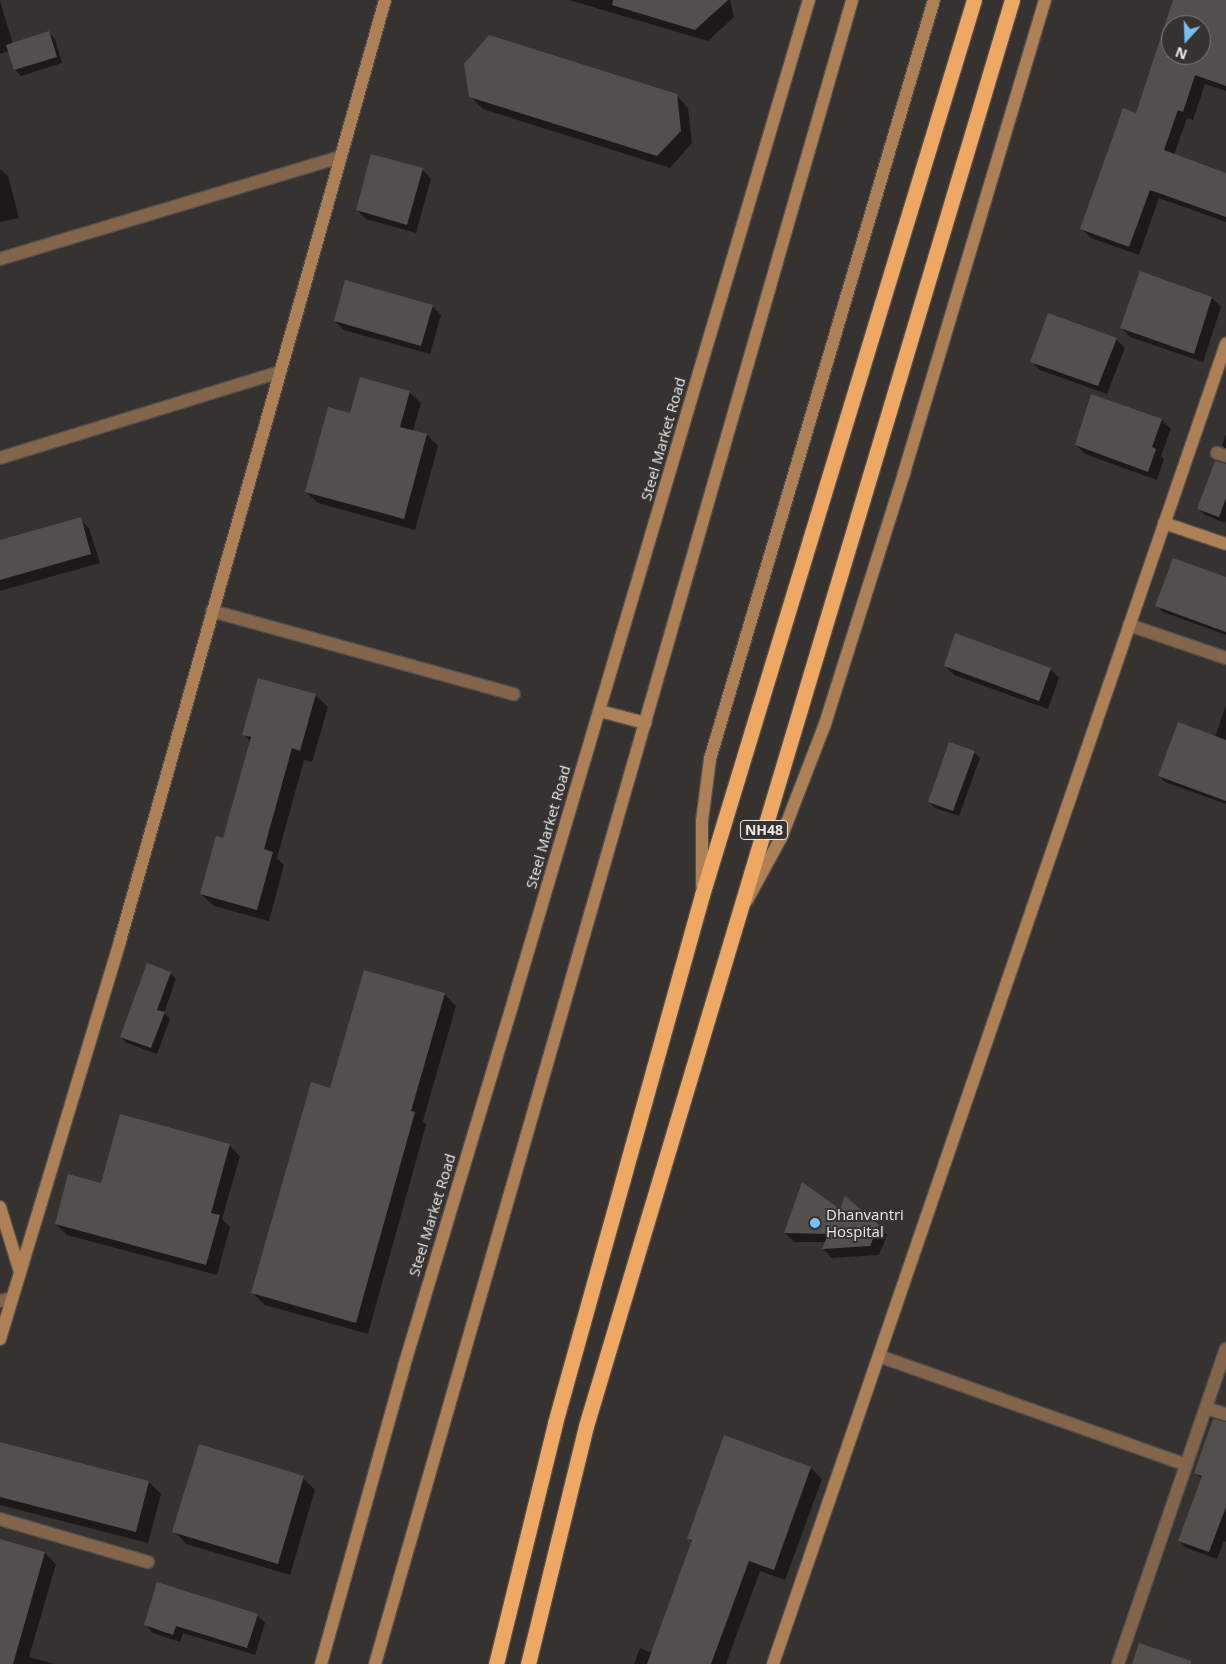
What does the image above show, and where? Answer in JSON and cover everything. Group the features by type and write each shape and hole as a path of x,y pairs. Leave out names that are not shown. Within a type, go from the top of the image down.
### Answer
{"highway":[{"name":"NH48","path":"496,1664 555,1423 702,895 974,0"},
{"name":"NH48","path":"528,1664 586,1426 1012,0"}],"street":[{"path":"0,1339 6,1299 20,1272 120,941 385,0"},
{"name":"Steel Market Road","path":"321,1664 404,1366 600,711 809,0"},
{"path":"375,1664 852,0"},
{"path":"702,895 702,822 710,759 934,0"},
{"path":"739,915 782,838 826,724 904,474 1045,0"},
{"path":"0,259 340,157"},
{"path":"773,1664 1226,344"},
{"path":"0,458 279,372"},
{"path":"1164,523 1226,544"},
{"path":"212,611 514,694"},
{"path":"1129,625 1226,658"},
{"path":"600,711 645,723"},
{"path":"0,1207 20,1272"},
{"path":"1118,1664 1226,1349"},
{"path":"879,1356 1186,1465"},
{"path":"1206,1408 1226,1414"},
{"path":"0,1519 148,1562"}],"building":[{"path":"613,0 728,0 695,30 612,5"},
{"path":"1173,0 1226,0 1226,86 1195,75 1183,112 1178,110 1164,150 1226,173 1226,217 1150,190 1129,247 1080,229 1123,108 1136,113 1161,37 1161,65 1211,65 1211,15 1168,15"},
{"path":"49,31 57,57 14,70 6,45"},
{"path":"489,35 677,94 681,131 657,156 469,97 464,64"},
{"path":"371,154 423,168 407,225 356,210"},
{"path":"1140,271 1212,297 1194,354 1120,328"},
{"path":"345,280 433,305 421,346 334,321"},
{"path":"1048,313 1117,338 1098,386 1030,362"},
{"path":"360,377 410,391 400,427 427,434 404,519 305,492 328,407 350,413"},
{"path":"1091,394 1162,419 1152,447 1156,449 1148,472 1075,445"},
{"path":"1215,461 1226,464 1226,498 1219,517 1197,509"},
{"path":"81,517 91,554 0,580 0,540"},
{"path":"1173,558 1226,577 1226,632 1155,606"},
{"path":"955,633 1051,668 1039,701 944,666"},
{"path":"258,678 316,694 300,751 292,748 264,849 273,852 257,910 200,894 216,836 223,838 251,737 242,735"},
{"path":"1178,722 1226,740 1226,801 1158,776"},
{"path":"949,742 975,751 953,811 928,802"},
{"path":"147,963 171,972 157,1010 165,1012 151,1048 120,1037"},
{"path":"364,970 445,993 411,1111 415,1112 356,1323 251,1293 311,1082 330,1088"},
{"path":"120,1114 230,1144 211,1213 220,1215 206,1265 55,1224 68,1174 101,1183"},
{"path":"802,1182 840,1209 845,1196 879,1225 870,1246 822,1249 828,1234 784,1233"},
{"path":"1213,1419 1226,1422 1226,1507 1209,1552 1178,1541 1202,1476 1194,1473"},
{"path":"724,1435 811,1467 774,1570 749,1561 711,1664 647,1664 692,1540 687,1539"},
{"path":"0,1442 149,1481 136,1532 0,1497"},
{"path":"199,1444 304,1476 278,1564 172,1532"},
{"path":"0,1539 45,1552 13,1664 0,1664"},
{"path":"157,1582 258,1614 247,1648 176,1626 173,1635 144,1625"},
{"path":"1139,1643 1191,1661 1191,1664 1132,1664"}],"place":[{"name":"Dhanvantri Hospital","path":"815,1223"}]}
